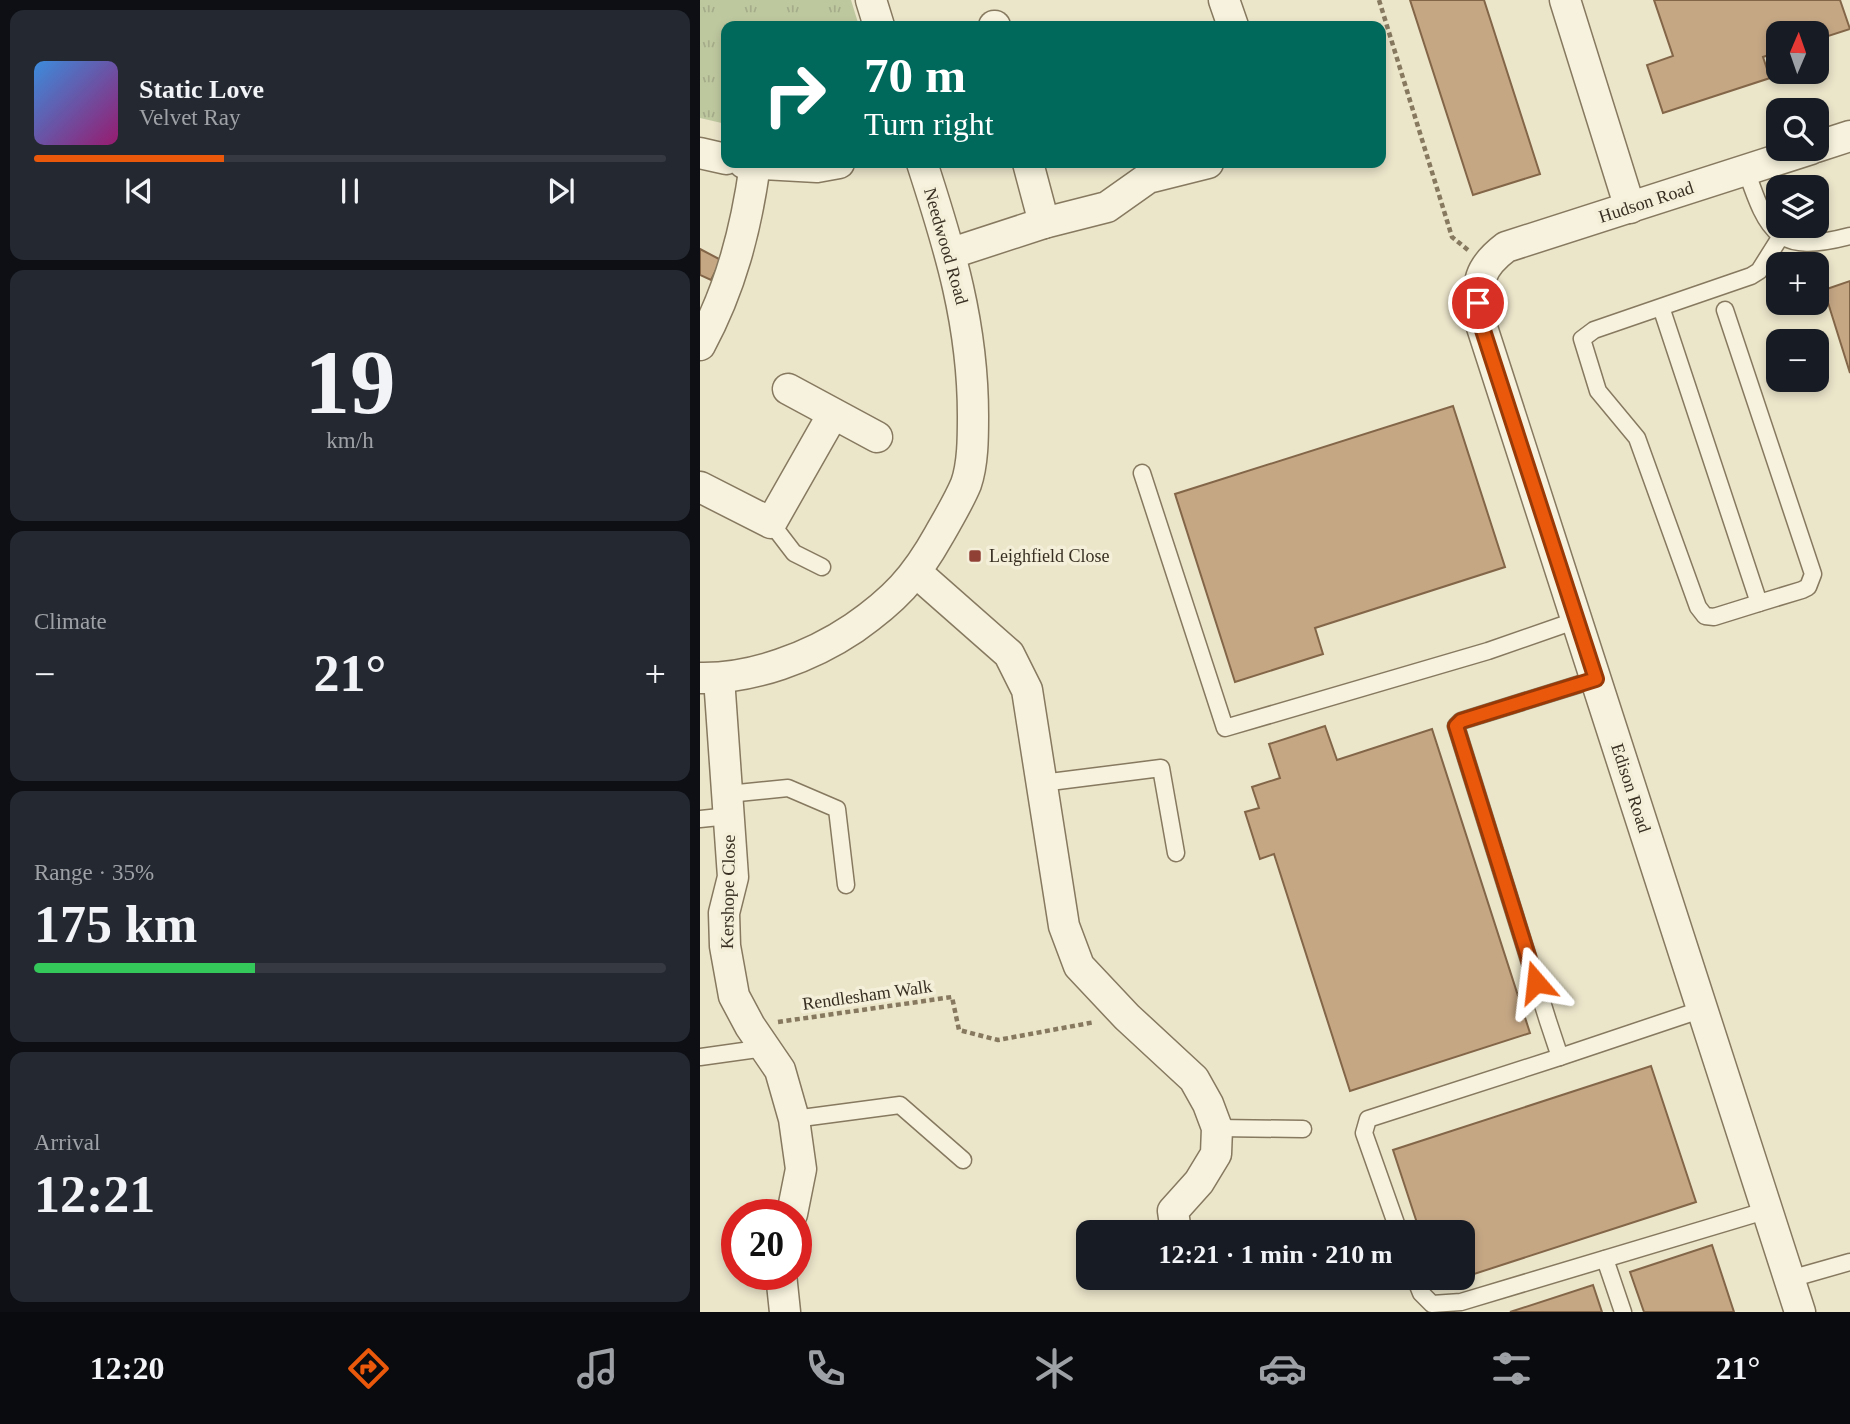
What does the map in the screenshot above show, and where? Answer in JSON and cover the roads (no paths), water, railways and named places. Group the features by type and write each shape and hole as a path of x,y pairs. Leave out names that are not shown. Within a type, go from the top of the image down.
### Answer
{"street":[{"path":"871,0 877,21"},
{"path":"1224,0 1231,21"},
{"path":"1564,0 1630,208"},
{"path":"1829,143 1850,136"},
{"path":"700,153 721,158"},
{"name":"Hudson Road","path":"1485,263 1506,247 1774,161"},
{"path":"700,345 720,308 743,236 750,168"},
{"name":"Needwood Road","path":"710,678 781,664 833,642 879,610 917,573 967,482 973,438 973,373 966,316 952,253 924,168"},
{"path":"1029,168 1044,223"},
{"path":"952,253 1044,223 1107,207 1148,178 1188,168"},
{"name":"Edison Road","path":"1485,263 1478,288 1479,318 1800,1312"},
{"path":"788,389 877,438"},
{"path":"700,487 772,523 833,414"},
{"path":"917,573 1009,654 1027,690 1068,936 1079,966 1127,1017 1194,1079 1217,1128 1216,1154 1199,1182 1173,1211 1174,1220"},
{"name":"Kershope Close","path":"710,678 729,805 733,877 724,913 724,946 734,996 757,1037 780,1070 794,1119 801,1169 795,1199"},
{"path":"783,1290 785,1312"}],"lane":[{"path":"1746,170 1766,220"},
{"path":"1790,238 1818,244 1850,236"},
{"path":"1724,310 1813,574 1808,587 1802,590 1710,618 1698,607 1637,438 1598,391 1581,339 1588,332 1751,276 1759,271 1780,238"},
{"path":"1661,307 1759,603"},
{"path":"1142,473 1225,728 1488,651 1577,620"},
{"path":"772,523 794,553 822,567"},
{"path":"1560,1057 1456,726 1461,721 1596,679"},
{"path":"1042,782 1161,768 1176,853"},
{"path":"700,819 729,805 788,788 837,809 846,885"},
{"path":"1395,1220 1364,1133 1368,1119 1703,1009"},
{"path":"700,1057 757,1037"},
{"path":"794,1119 900,1105 963,1160"},
{"path":"1217,1128 1303,1129"},
{"path":"1420,1290 1425,1300 1432,1304 1461,1303 1768,1210"},
{"path":"1605,1259 1623,1312"},
{"path":"1790,1279 1850,1262"}],"place":[{"name":"Leighfield Close","path":"975,556"}]}
